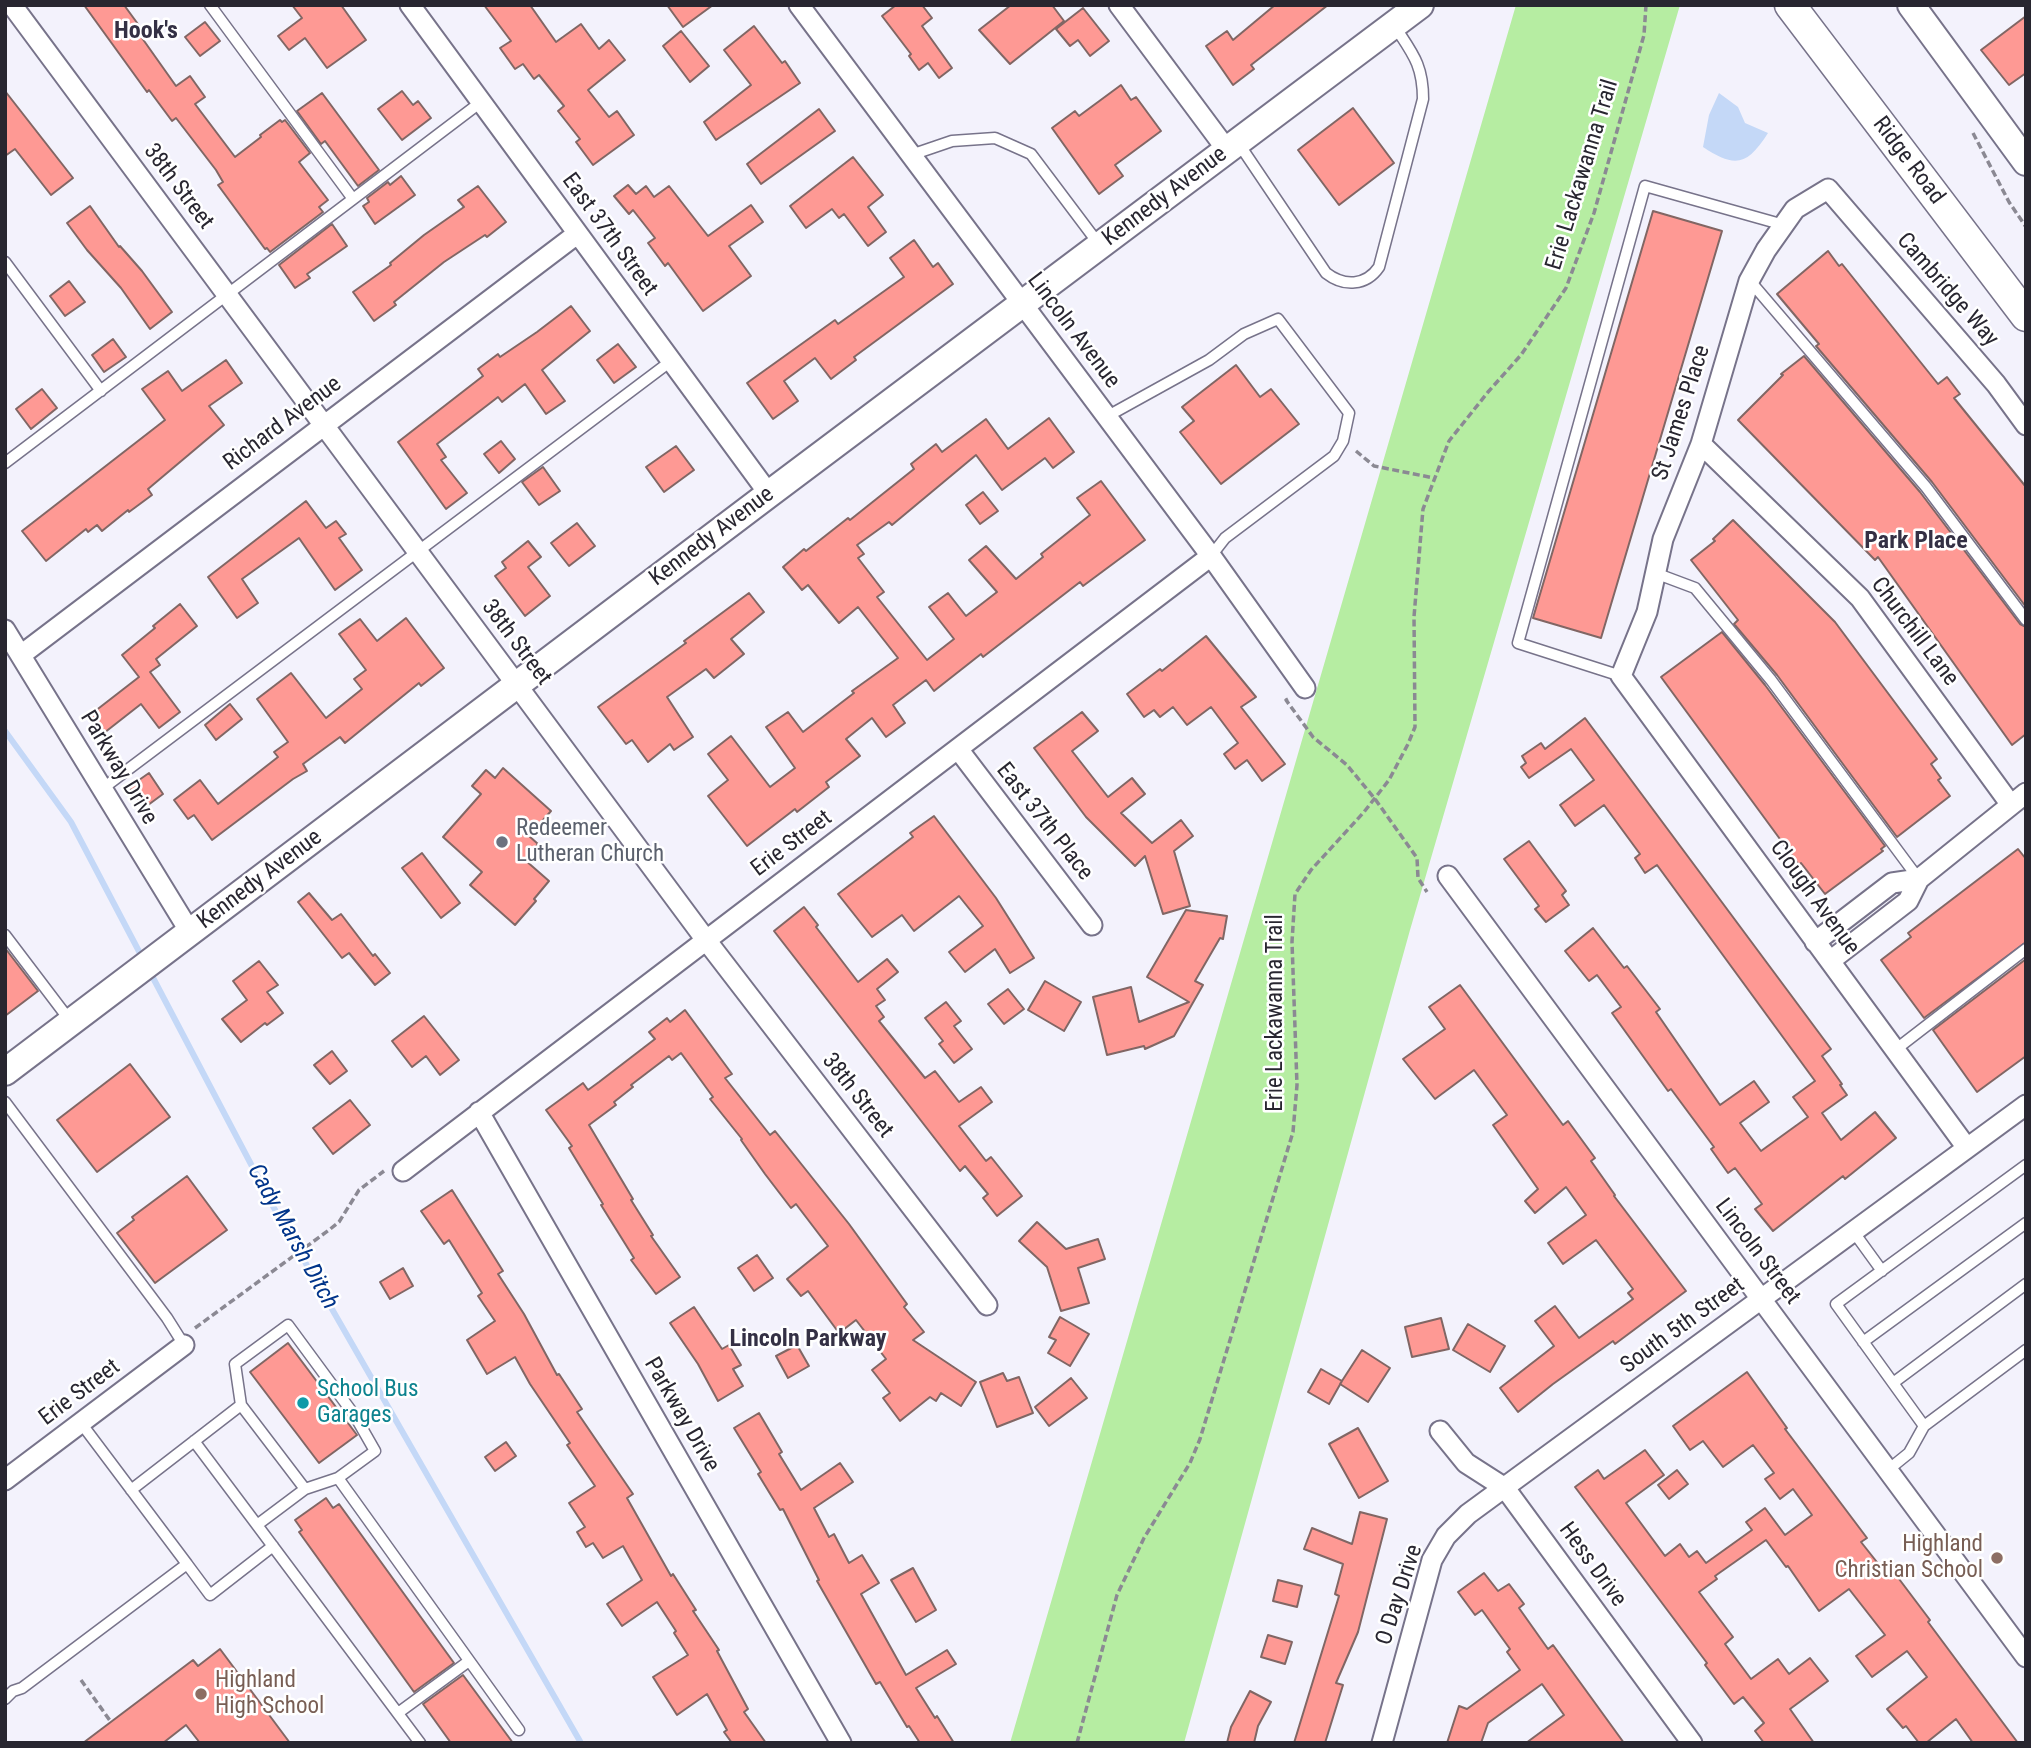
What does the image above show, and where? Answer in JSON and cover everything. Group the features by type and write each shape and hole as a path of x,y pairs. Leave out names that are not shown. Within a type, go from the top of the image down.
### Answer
{"main road":[{"name":"Ridge Road","path":"1790,5 2026,316"}],"street":[{"name":"38th Street","path":"12,5 706,940 987,1305"},
{"name":"East 37th Street","path":"410,5 769,494"},
{"name":"Lincoln Avenue","path":"799,5 1211,556 1305,688"},
{"path":"1119,5 1232,146"},
{"name":"Kennedy Avenue","path":"7,1067 71,1022 1021,303 1420,5"},
{"path":"1911,5 2026,162"},
{"name":"St James Place","path":"1621,676 1647,612 1663,539 1701,444 1749,281 1766,250 1795,209 1828,189"},
{"name":"Cambridge Way","path":"1828,189 1996,384 2026,425"},
{"name":"Richard Avenue","path":"21,655 577,234"},
{"name":"Churchill Lane","path":"1701,444 1860,598 2019,799"},
{"name":"Erie Street","path":"403,1171 1211,556"},
{"name":"Parkway Drive","path":"5,629 190,932"},
{"name":"Clough Avenue","path":"1621,676 1967,1148"},
{"name":"East 37th Place","path":"958,749 1092,925"},
{"path":"1830,961 1908,901 1919,879 2019,799"},
{"name":"Lincoln Street","path":"1448,876 2026,1657"},
{"path":"1815,942 1892,883 1919,879"},
{"name":"Parkway Drive","path":"479,1112 841,1743"},
{"name":"South 5th Street","path":"1505,1488 1967,1148 2023,1113"},
{"name":"Erie Street","path":"5,1480 192,1342"},
{"name":"Hess Drive","path":"1440,1431 1466,1463 1505,1488 1692,1743"},
{"name":"O Day Drive","path":"1381,1743 1433,1560 1446,1536 1468,1514 1505,1488"}],"lane":[{"path":"210,5 353,199"},
{"path":"1232,146 1326,273 1342,282 1352,283 1368,279 1379,267 1423,99 1423,78 1416,59 1394,25"},
{"path":"5,463 481,102"},
{"path":"911,155 952,141 995,138 1031,154 1100,245"},
{"path":"1621,676 1518,643 1645,186 1784,225"},
{"path":"5,262 101,391"},
{"path":"1749,281 1926,487 2026,620"},
{"path":"1106,417 1209,360 1244,334 1278,319 1349,413 1343,441 1334,456 1225,538 1211,556"},
{"path":"102,789 671,360"},
{"path":"1655,573 1695,588 1771,680 1919,879"},
{"path":"5,935 71,1022"},
{"path":"1895,1050 2026,949"},
{"path":"5,1102 192,1342"},
{"path":"1924,1426 1836,1304 2026,1166"},
{"path":"1863,1342 2026,1223"},
{"path":"1853,1231 1882,1270"},
{"path":"1893,1383 2026,1284"},
{"path":"257,1525 305,1489 338,1478 374,1451 355,1416 288,1325 235,1364 241,1405 305,1489"},
{"path":"1888,1470 1909,1453 1924,1426 2026,1350"},
{"path":"131,1490 241,1405"},
{"path":"80,1423 210,1595 273,1546"},
{"path":"194,1441 420,1743"},
{"path":"338,1478 519,1730"},
{"path":"5,1699 187,1564"},
{"path":"398,1713 469,1661"}],"path":[{"name":"Erie Lackawanna Trail","path":"1077,1743 1118,1595 1144,1538 1190,1463 1200,1439 1293,1132 1297,1085 1292,942 1295,894 1311,870 1390,780 1415,727 1414,617 1423,509 1449,441 1521,355 1566,288 1597,200 1644,35 1646,5"},
{"path":"1972,129 2009,202 2026,227"},
{"path":"1343,441 1374,466 1434,478"},
{"path":"1305,688 1286,700 1312,737 1347,765 1375,799 1417,858 1418,878 1427,892"},
{"path":"192,1342 193,1329 338,1222 359,1190 385,1170 403,1171"},
{"path":"81,1680 111,1722"}],"green space":[{"path":"1516,5 1680,5 1410,930 1184,1743 1010,1743"}],"water":[{"path":"1719,93 1738,107 1745,123 1768,133 1753,152 1740,160 1724,158 1703,147 1709,115"}],"building":[{"path":"84,5 124,5 146,35 142,38 176,86 190,76 205,97 195,104 235,157 280,120 285,120 310,153 299,162 328,200 319,207 323,212 270,252 265,249 218,185 223,182 216,170 176,118 172,121 149,90 147,92"},
{"path":"292,5 341,5 366,40 327,68 305,38 289,50 278,36 302,18"},
{"path":"484,5 530,5 556,42 581,24 599,49 609,40 625,60 588,90 609,117 617,111 634,135 593,165 576,142 580,139 558,111 564,106 539,75 534,79 523,64 515,69 500,48 511,41"},
{"path":"667,5 713,5 683,27"},
{"path":"896,5 922,5 932,18 922,26 952,68 939,78 928,63 919,70 909,56 911,54 882,16"},
{"path":"1011,5 1052,5 1064,21 1010,64 979,30"},
{"path":"1275,5 1328,5 1251,65 1254,69 1233,85 1206,46 1227,31 1233,40"},
{"path":"1083,8 1109,41 1090,56 1078,40 1070,46 1056,29"},
{"path":"2026,16 2026,73 2009,85 1981,50"},
{"path":"205,22 220,41 200,56 185,37"},
{"path":"754,26 782,63 785,61 800,83 716,140 704,122 751,85 724,50"},
{"path":"681,31 709,66 690,82 663,46"},
{"path":"1121,85 1131,100 1136,97 1161,131 1115,165 1123,176 1099,194 1052,128 1075,111 1079,116"},
{"path":"5,91 73,178 51,195 15,149 5,156"},
{"path":"402,91 413,105 418,101 431,118 402,140 378,109"},
{"path":"322,93 379,170 358,186 325,141 321,144 297,111"},
{"path":"1353,108 1394,163 1339,205 1298,150"},
{"path":"819,109 835,131 761,184 747,164"},
{"path":"853,157 883,195 868,207 886,232 868,246 844,214 839,218 832,209 806,228 790,206"},
{"path":"401,176 415,195 375,224 363,206 369,202 367,198"},
{"path":"628,185 636,194 646,186 654,197 669,186 708,236 751,205 763,222 729,246 751,276 703,311 668,263 665,266 648,243 655,238 633,210 629,214 614,196"},
{"path":"478,186 506,222 487,237 485,235 444,262 374,321 353,292 464,207 458,200"},
{"path":"90,206 119,247 142,271 172,312 150,329 121,288 67,223"},
{"path":"1653,211 1722,231 1601,638 1533,618"},
{"path":"332,224 347,246 307,274 310,278 295,288 279,265"},
{"path":"914,240 933,267 938,263 953,284 854,357 856,360 831,379 815,358 784,381 798,401 773,419 747,383 835,320 838,324 904,277 890,258"},
{"path":"1828,251 1839,266 1842,264 1938,384 1947,377 1960,394 1954,398 2026,487 2026,607 1932,482 1816,346 1819,344 1777,294"},
{"path":"69,281 85,302 65,316 50,296"},
{"path":"571,306 590,331 542,370 565,401 546,414 525,384 502,402 498,397 437,444 446,457 441,460 467,493 446,509 398,442 483,376 478,369 537,332"},
{"path":"113,339 126,357 104,372 92,355"},
{"path":"618,344 636,367 614,383 597,360"},
{"path":"1804,356 1920,492 2020,624 2026,627 2026,734 2012,745 1878,557 1875,560 1738,420 1783,375 1781,374"},
{"path":"226,360 242,383 209,406 224,425 148,489 152,495 102,531 97,525 88,532 86,529 46,561 22,531 165,420 142,389 168,371 182,391"},
{"path":"1236,365 1260,397 1271,389 1299,424 1221,484 1180,432 1194,421 1182,407"},
{"path":"42,389 57,408 31,429 16,409"},
{"path":"1049,418 1074,452 1053,468 1045,458 1002,490 976,455 892,525 889,522 857,545 864,554 858,558 884,592 877,597 927,660 954,639 929,607 948,593 966,616 997,592 969,560 986,546 1016,579 1043,557 1041,554 1090,515 1077,498 1101,481 1145,540 1083,586 1080,582 934,691 926,680 893,705 905,723 886,737 872,718 846,739 860,756 826,782 829,787 747,846 708,796 728,780 708,754 731,736 770,787 795,768 766,727 788,712 803,732 854,693 852,691 898,658 858,607 839,623 808,585 802,590 783,567 848,518 850,520 914,469 911,464 936,444 942,452 986,419 1008,449"},
{"path":"501,441 515,459 499,473 484,454"},
{"path":"676,446 694,470 664,492 646,467"},
{"path":"543,467 560,491 539,505 522,482"},
{"path":"983,492 998,511 980,524 966,505"},
{"path":"306,501 326,528 336,521 346,534 339,538 362,570 335,590 299,538 242,579 258,603 237,618 208,577"},
{"path":"1733,520 1835,622 1937,759 1931,764 1941,778 1938,780 1950,796 1897,837 1777,675 1734,624 1738,620 1691,560 1715,541 1713,539"},
{"path":"577,523 595,546 569,566 551,543"},
{"path":"528,541 541,557 528,567 550,596 525,616 495,576 506,568 502,562"},
{"path":"749,593 764,612 731,639 744,654 714,678 706,669 667,697 693,737 674,750 670,744 648,762 632,740 626,744 598,707"},
{"path":"180,604 197,626 156,659 160,665 150,672 180,712 159,728 141,704 104,733 90,715 139,677 122,655"},
{"path":"406,618 444,668 421,686 419,683 345,743 340,737 303,764 307,771 212,840 194,815 188,819 174,800 200,780 218,804 278,757 274,752 288,742 257,699 291,673 326,718 362,689 354,679 366,670 339,634 360,619 377,641"},
{"path":"1722,632 1885,846 1881,849 1883,851 1825,894 1801,863 1799,865 1661,677"},
{"path":"1206,636 1256,697 1241,707 1285,764 1262,781 1247,760 1235,769 1224,754 1238,743 1211,707 1187,725 1173,707 1160,717 1154,710 1144,717 1127,694 1160,669 1162,671"},
{"path":"230,704 242,719 216,740 205,725"},
{"path":"1082,712 1098,731 1072,751 1108,797 1132,778 1145,794 1121,813 1152,843 1181,820 1193,836 1174,851 1190,906 1163,914 1145,856 1135,866 1086,817 1034,748"},
{"path":"1585,718 1831,1049 1822,1056 1847,1095 1822,1113 1841,1140 1875,1112 1896,1138 1773,1231 1755,1209 1762,1204 1735,1168 1728,1173 1711,1149 1714,1147 1671,1089 1668,1091 1612,1013 1621,1007 1597,975 1589,981 1565,951 1593,928 1660,1009 1656,1012 1720,1105 1754,1081 1769,1102 1740,1123 1761,1151 1808,1117 1793,1097 1815,1081 1657,865 1645,873 1635,858 1640,854 1604,805 1575,826 1560,805 1594,780 1571,749 1529,778 1521,767 1526,763 1522,756 1541,743 1545,749"},
{"path":"503,768 551,811 529,836 538,844 525,860 549,881 515,925 470,885 482,872 443,837 481,794 472,786 486,770 495,778"},
{"path":"149,773 163,794 144,808 129,787"},
{"path":"934,816 996,898 1034,958 1010,973 995,949 965,972 949,952 983,926 959,896 914,931 902,915 872,937 838,894 913,837 910,833"},
{"path":"1529,841 1566,891 1562,895 1569,905 1546,922 1535,909 1539,906 1504,859"},
{"path":"2018,849 2026,859 2026,942 1924,1018 1881,960 1911,937 1908,933"},
{"path":"422,853 460,903 441,918 402,868"},
{"path":"309,893 332,920 341,914 373,956 375,954 390,973 375,985 349,953 342,958 298,902"},
{"path":"804,907 858,982 887,959 898,972 877,989 885,1000 876,1006 884,1017 879,1021 925,1078 935,1071 959,1102 981,1087 992,1102 959,1126 986,1161 991,1157 1022,1196 997,1216 983,1198 988,1194 965,1166 960,1171 774,931"},
{"path":"1186,910 1227,916 1223,939 1220,938 1195,981 1203,985 1174,1036 1145,1049 1144,1046 1107,1055 1093,997 1131,987 1139,1022 1189,1002 1147,977"},
{"path":"5,948 38,991 5,1016"},
{"path":"2026,959 2026,1056 1977,1092 1933,1030"},
{"path":"259,961 278,985 267,992 283,1013 241,1042 222,1019 247,1000 233,981"},
{"path":"1045,981 1081,1002 1064,1031 1028,1010"},
{"path":"1460,985 1563,1125 1568,1121 1595,1158 1591,1161 1614,1196 1686,1291 1615,1344 1613,1341 1553,1384 1518,1412 1500,1388 1554,1346 1535,1321 1555,1306 1579,1338 1633,1299 1628,1293 1633,1289 1596,1240 1563,1264 1548,1243 1586,1215 1566,1187 1535,1213 1525,1201 1538,1189 1493,1125 1507,1115 1474,1070 1435,1099 1403,1059 1445,1029 1429,1007"},
{"path":"1008,989 1024,1009 1004,1024 988,1004"},
{"path":"946,1002 961,1021 954,1026 972,1049 954,1063 939,1044 943,1041 925,1018"},
{"path":"685,1010 732,1074 725,1078 770,1135 775,1131 849,1224 907,1304 904,1307 924,1332 913,1340 976,1382 961,1406 941,1393 936,1401 930,1397 900,1421 883,1398 890,1393 872,1370 886,1359 856,1320 839,1333 808,1291 801,1296 787,1279 828,1246 796,1204 791,1208 765,1174 742,1139 710,1099 713,1097 681,1053 672,1060 669,1056 631,1085 633,1087 614,1102 616,1105 589,1125 633,1199 631,1200 653,1235 651,1236 680,1277 656,1294 631,1260 634,1258 569,1148 572,1146 546,1110 583,1083 588,1090 655,1039 649,1032 667,1018 670,1022"},
{"path":"424,1016 459,1060 440,1075 426,1056 412,1067 392,1041"},
{"path":"332,1051 347,1071 330,1084 314,1065"},
{"path":"130,1064 170,1117 97,1172 57,1120"},
{"path":"350,1100 370,1125 333,1154 313,1128"},
{"path":"187,1176 227,1230 155,1283 117,1233 134,1220 132,1217"},
{"path":"452,1190 503,1271 498,1274 524,1314 557,1375 559,1374 582,1409 577,1412 633,1494 627,1498 671,1576 673,1574 719,1650 717,1651 748,1709 744,1712 766,1743 732,1743 724,1732 727,1730 707,1694 677,1715 653,1677 688,1655 674,1633 676,1631 657,1602 622,1626 607,1604 642,1580 623,1546 603,1558 593,1543 586,1547 577,1532 585,1527 569,1503 595,1486 567,1445 570,1443 515,1357 487,1374 467,1340 495,1321 478,1296 482,1293 449,1240 444,1244 421,1211"},
{"path":"1037,1222 1066,1249 1098,1239 1105,1259 1078,1268 1089,1303 1061,1311 1047,1267 1019,1241"},
{"path":"757,1255 773,1278 754,1291 738,1268"},
{"path":"403,1268 413,1286 390,1299 380,1282"},
{"path":"694,1307 722,1349 729,1345 741,1365 733,1369 743,1386 718,1401 698,1364 670,1323"},
{"path":"1060,1317 1089,1334 1070,1366 1048,1353 1056,1340 1049,1337"},
{"path":"1441,1318 1449,1349 1412,1357 1405,1327"},
{"path":"1468,1324 1505,1346 1490,1372 1453,1350"},
{"name":"School Bus Garages","path":"288,1343 357,1435 319,1463 250,1372"},
{"path":"797,1345 809,1366 788,1378 776,1356"},
{"path":"1362,1350 1390,1368 1368,1402 1340,1384"},
{"path":"1321,1369 1342,1381 1329,1404 1308,1392"},
{"path":"1747,1372 1787,1428 1785,1429 1867,1538 1861,1542 1884,1571 1890,1567 2018,1743 1973,1743 1956,1719 1926,1743 1919,1743 1906,1726 1903,1728 1887,1709 1927,1677 1907,1651 1872,1677 1856,1656 1885,1635 1849,1589 1819,1611 1766,1540 1715,1576 1717,1579 1699,1592 1733,1637 1725,1644 1751,1679 1778,1659 1789,1674 1810,1658 1828,1681 1790,1709 1814,1743 1764,1743 1755,1731 1764,1723 1743,1697 1734,1704 1705,1665 1707,1663 1575,1487 1598,1470 1604,1479 1645,1450 1664,1475 1626,1503 1665,1556 1680,1544 1689,1557 1697,1551 1706,1563 1752,1530 1746,1522 1765,1508 1785,1535 1812,1515 1793,1489 1780,1499 1765,1479 1774,1473 1753,1445 1723,1467 1703,1441 1690,1450 1673,1426"},
{"path":"1003,1373 1007,1381 1019,1377 1033,1413 997,1427 980,1382"},
{"path":"1071,1378 1087,1398 1049,1426 1035,1407"},
{"path":"759,1413 801,1490 840,1463 853,1482 814,1508 829,1537 834,1534 849,1563 862,1555 879,1583 861,1594 906,1675 947,1650 956,1664 916,1688 954,1743 920,1743 880,1682 876,1684 817,1581 819,1580 783,1509 780,1510 758,1474 761,1472 734,1428"},
{"path":"1358,1428 1388,1481 1359,1498 1329,1444"},
{"path":"506,1442 516,1456 495,1471 485,1457"},
{"path":"1677,1470 1688,1484 1669,1499 1658,1485"},
{"path":"326,1498 333,1508 339,1504 454,1663 414,1692 299,1532 302,1530 295,1520"},
{"path":"1360,1512 1387,1519 1358,1632 1336,1683 1343,1685 1325,1743 1294,1743 1339,1596 1335,1594 1343,1564 1304,1549 1312,1528 1352,1544"},
{"path":"913,1568 936,1610 916,1622 891,1580"},
{"path":"1484,1573 1498,1591 1509,1584 1524,1604 1519,1608 1548,1649 1553,1645 1624,1743 1526,1743 1564,1715 1542,1684 1488,1723 1481,1743 1447,1743 1459,1706 1467,1709 1520,1670 1507,1652 1510,1649 1482,1610 1475,1615 1458,1592"},
{"path":"1278,1580 1302,1586 1297,1607 1273,1601"},
{"path":"1268,1635 1292,1642 1285,1664 1261,1657"},
{"name":"Highland High School","path":"220,1649 290,1743 200,1743 186,1725 163,1743 83,1743 193,1660 198,1666"},
{"path":"463,1675 513,1743 451,1743 423,1704"},
{"path":"1250,1691 1271,1702 1258,1726 1254,1743 1227,1743 1231,1727"}],"waterway":[{"name":"Cady Marsh Ditch","path":"5,731 71,822 143,959"},
{"name":"Cady Marsh Ditch","path":"150,972 274,1208 581,1743"}],"place":[{"name":"Redeemer Lutheran Church","path":"502,842"},
{"name":"School Bus Garages","path":"303,1403"},
{"name":"Highland Christian School","path":"1997,1558"},
{"name":"Highland High School","path":"201,1694"}],"district":[{"name":"Hook's","path":"146,32"},
{"name":"Park Place","path":"1916,542"},
{"name":"Lincoln Parkway","path":"808,1340"}]}
